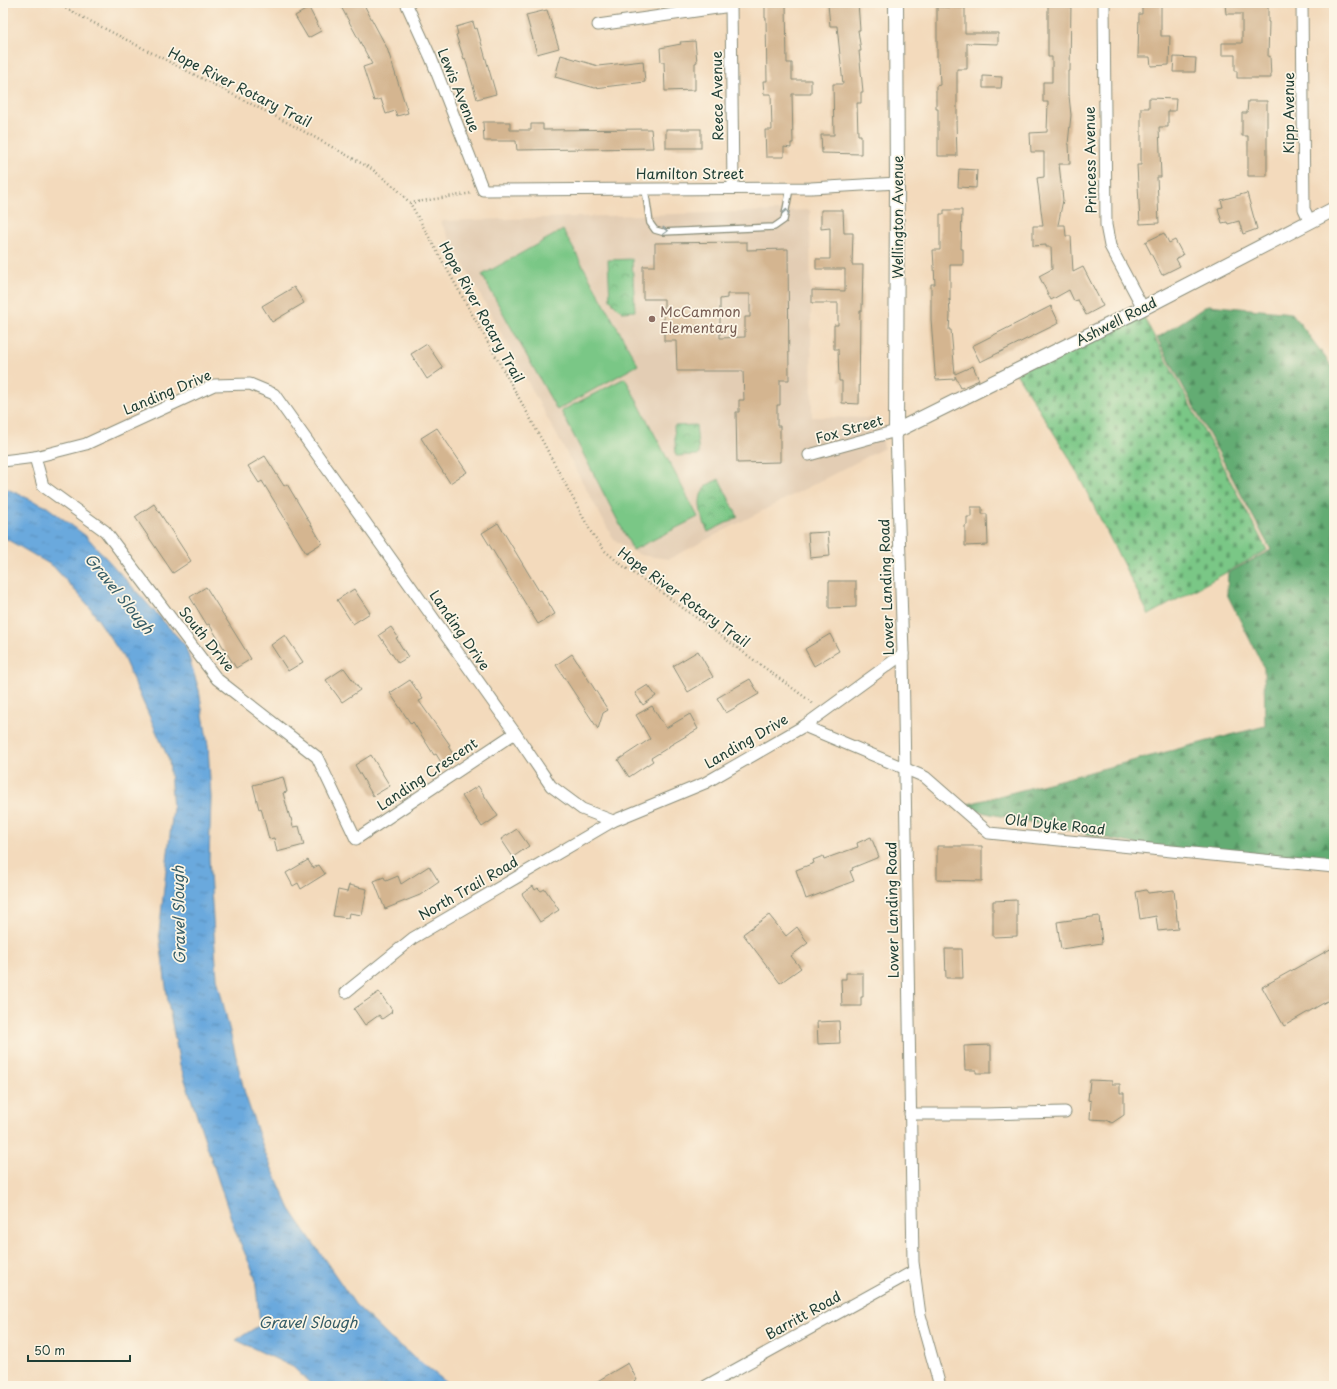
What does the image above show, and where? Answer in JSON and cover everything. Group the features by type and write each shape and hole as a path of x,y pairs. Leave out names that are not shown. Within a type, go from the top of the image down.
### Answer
{"street":[{"name":"Lewis Avenue","path":"406,3 431,58 483,190"},
{"name":"Wellington Avenue","path":"896,3 896,431"},
{"name":"Princess Avenue","path":"1104,3 1106,225 1110,246 1143,308"},
{"name":"Kipp Avenue","path":"1302,3 1304,209 1310,222"},
{"path":"598,25 731,4"},
{"name":"Reece Avenue","path":"731,4 733,188"},
{"name":"Hamilton Street","path":"483,190 790,188 897,182"},
{"name":"Ashwell Road","path":"896,431 1143,308 1334,209"},
{"name":"Landing Drive","path":"3,461 35,457 86,444 214,385 250,384 274,394 516,733 552,786 582,809 613,821 705,783 804,726 903,654"},
{"name":"Fox Street","path":"809,455 896,431"},
{"name":"Lower Landing Road","path":"896,431 903,654 913,1262 920,1315 940,1386"},
{"name":"South Drive","path":"35,457 43,486 105,531 217,679 317,757 356,839"},
{"name":"Old Dyke Road","path":"804,726 925,777 989,833 1334,867"},
{"name":"Landing Crescent","path":"356,839 516,733"},
{"name":"North Trail Road","path":"346,992 413,938 613,821"},
{"path":"910,1114 1065,1112"},
{"name":"Barritt Road","path":"706,1386 914,1271"}],"lane":[{"path":"645,189 650,223 655,230 662,232 774,227 784,220 790,188"}],"path":[{"name":"Hope River Rotary Trail","path":"55,3 294,126 372,169 398,190 410,204 591,532 605,551 623,566 657,589 810,701 819,714"},
{"path":"410,204 466,195 483,190"}],"shaded area":[{"name":"McCammon Elementary","path":"810,210 812,417 879,418 884,448 669,559 640,555 614,540 440,221"}],"green space":[{"path":"563,230 638,365 557,410 482,275"},
{"path":"632,259 635,311 622,312 610,300 608,260"},
{"path":"1208,305 1292,313 1334,369 1334,862 1164,850 957,807 1265,726 1264,668 1227,594 1228,573 1271,550 1157,338"},
{"path":"1139,308 1267,550 1149,615 1069,457 1016,373"},
{"path":"625,378 698,517 633,550 561,411"},
{"path":"696,425 699,455 676,456 674,426"},
{"path":"719,479 738,517 708,532 700,510 700,498 705,487"}],"water":[{"name":"Gravel Slough","path":"3,487 47,507 86,536 185,645 199,690 208,745 211,798 209,859 217,978 245,1094 265,1153 290,1209 355,1304 391,1339 451,1386 313,1386 293,1367 236,1340 260,1325 255,1276 236,1233 180,1065 168,1002 159,933 173,808 169,760 123,657 89,606 53,566 3,537"}],"building":[{"path":"339,3 363,3 387,48 408,113 397,116 395,111 386,114 381,99 374,101 363,67 372,64"},
{"path":"765,3 786,3 787,63 792,63 792,80 811,80 811,94 792,94 793,143 791,143 791,148 784,147 784,157 766,157 765,130 772,130 771,94 764,94 763,81 767,81"},
{"path":"858,3 860,30 858,30 861,51 859,51 863,92 861,92 861,103 857,103 858,135 861,135 861,154 822,153 821,135 834,135 833,84 843,84 837,26 830,26 828,4"},
{"path":"1048,3 1071,3 1070,71 1068,71 1068,96 1071,115 1068,144 1070,164 1059,164 1063,200 1058,225 1065,225 1066,236 1071,236 1073,272 1083,267 1103,306 1086,315 1078,300 1074,301 1069,290 1051,300 1039,276 1052,269 1051,247 1046,247 1046,245 1033,246 1033,226 1043,226 1037,178 1044,177 1044,152 1031,152 1030,133 1047,132 1048,102 1043,102 1043,82 1052,82 1052,57 1048,57"},
{"path":"1142,3 1161,3 1161,36 1170,36 1169,65 1151,66 1150,57 1138,57 1139,14 1142,14"},
{"path":"1225,3 1268,3 1268,57 1270,56 1271,78 1237,78 1237,71 1235,71 1235,55 1222,55 1222,43 1242,43 1242,14 1226,14"},
{"path":"937,7 965,8 965,33 998,33 998,44 967,43 967,69 957,69 957,156 938,156 938,109 936,109 936,86 940,85 939,62 937,62"},
{"path":"309,8 321,31 308,38 295,16"},
{"path":"547,10 559,48 537,54 526,15"},
{"path":"473,22 475,29 477,28 496,94 477,99 465,58 464,59 456,35 458,34 456,27"},
{"path":"695,41 697,62 695,63 695,90 665,91 664,62 661,62 660,48 681,44 680,42"},
{"path":"561,55 598,66 643,61 645,82 595,88 555,77"},
{"path":"1174,57 1196,58 1195,72 1173,72"},
{"path":"983,76 1002,77 1001,88 983,88"},
{"path":"1149,98 1176,99 1175,111 1168,111 1168,127 1159,127 1161,177 1157,177 1159,223 1140,224 1137,165 1141,165 1141,108 1149,108"},
{"path":"1248,101 1267,101 1267,176 1248,176 1248,136 1242,136 1242,113 1247,113"},
{"path":"483,122 510,122 510,130 531,130 531,124 543,124 543,130 651,129 653,148 517,150 516,141 484,141"},
{"path":"666,129 701,129 701,148 666,148"},
{"path":"959,169 977,170 976,188 958,187"},
{"path":"1247,193 1257,229 1243,234 1239,221 1228,224 1227,222 1222,223 1218,208 1223,207 1221,200"},
{"path":"821,210 843,210 844,233 853,233 852,265 863,265 862,311 860,311 859,404 842,403 842,381 839,381 838,349 834,349 834,325 838,325 838,303 812,303 812,290 845,291 845,269 816,269 816,259 830,259 830,228 821,229"},
{"path":"944,210 962,210 961,249 963,249 963,265 950,265 949,330 951,330 955,374 973,366 979,380 961,388 955,376 955,379 936,380 935,373 931,319 931,284 935,284 933,250 940,250 940,214 944,214"},
{"path":"1164,233 1169,243 1175,240 1183,255 1176,259 1180,266 1162,275 1145,242"},
{"path":"747,242 747,250 788,249 789,380 780,380 780,405 777,405 777,426 780,426 780,462 737,463 736,412 739,412 739,400 744,400 743,371 677,371 676,341 664,341 664,299 643,299 643,266 655,266 655,243","holes":["727,294 750,294 750,317 745,317 745,337 720,338 720,299 727,298"]},
{"path":"294,287 304,303 272,322 262,306"},
{"path":"1051,306 1059,323 980,362 972,346"},
{"path":"427,344 443,368 427,379 411,354"},
{"path":"437,428 467,472 450,483 421,438"},
{"path":"265,456 284,486 287,484 322,543 306,553 262,481 259,483 248,466"},
{"path":"154,504 191,561 173,573 135,517"},
{"path":"971,507 982,507 982,514 987,514 988,545 965,546 965,526 967,525 967,517 971,517"},
{"path":"498,523 539,591 541,590 555,614 538,624 482,533"},
{"path":"828,532 830,556 810,558 808,533"},
{"path":"829,581 856,581 856,607 829,608"},
{"path":"206,587 251,659 236,668 209,624 207,625 190,597"},
{"path":"354,589 370,613 353,624 337,600"},
{"path":"391,627 408,657 398,663 379,635"},
{"path":"830,634 839,651 814,666 805,649"},
{"path":"285,635 303,662 288,671 271,645"},
{"path":"698,651 713,677 688,692 673,666"},
{"path":"572,654 608,710 603,713 598,729 556,665"},
{"path":"344,668 360,690 342,702 326,680"},
{"path":"750,679 759,694 726,713 717,698"},
{"path":"410,680 423,699 419,701 450,745 448,746 456,759 444,767 436,754 434,755 413,722 411,724 390,693"},
{"path":"648,685 656,696 643,705 635,693"},
{"path":"652,706 666,728 690,714 698,729 651,758 653,761 629,777 618,760 650,739 636,715"},
{"path":"371,755 390,786 373,796 355,765"},
{"path":"283,777 287,792 283,793 290,818 293,827 299,826 304,845 277,852 274,838 269,839 253,785"},
{"path":"478,786 498,816 482,827 462,796"},
{"path":"517,829 529,846 513,857 501,839"},
{"path":"871,837 879,857 852,868 853,870 850,871 854,881 806,899 796,870 814,863 813,860 823,856 824,859 858,847 857,843"},
{"path":"937,846 982,846 982,881 937,880"},
{"path":"308,860 313,868 319,865 325,874 301,889 298,883 293,886 286,873"},
{"path":"429,866 439,882 420,895 385,909 374,881 384,877 386,881 398,876 401,884"},
{"path":"349,885 367,889 362,915 349,913 348,918 333,916 338,890 347,892"},
{"path":"533,886 535,890 538,888 541,891 545,889 559,910 540,922 522,894"},
{"path":"1146,890 1148,893 1174,890 1178,929 1158,931 1156,916 1140,919 1136,892"},
{"path":"1017,900 1017,936 993,937 993,901"},
{"path":"769,915 786,936 797,927 808,943 791,956 801,968 780,983 743,934"},
{"path":"1099,916 1102,943 1061,949 1057,922"},
{"path":"1334,947 1334,997 1284,1026 1262,987"},
{"path":"945,949 962,949 963,978 946,978"},
{"path":"846,973 863,973 863,997 861,997 861,1006 842,1006 841,979 846,979"},
{"path":"379,992 392,1012 382,1019 379,1015 365,1025 354,1009"},
{"path":"839,1021 840,1043 818,1044 817,1022"},
{"path":"991,1045 991,1073 976,1073 976,1070 965,1070 964,1046"},
{"path":"1090,1080 1112,1081 1112,1084 1120,1084 1120,1093 1124,1093 1124,1115 1112,1123 1107,1120 1090,1119 1091,1101 1088,1100"},
{"path":"628,1363 637,1380 627,1386 589,1386"}],"place":[{"name":"McCammon Elementary","path":"652,319"}]}
